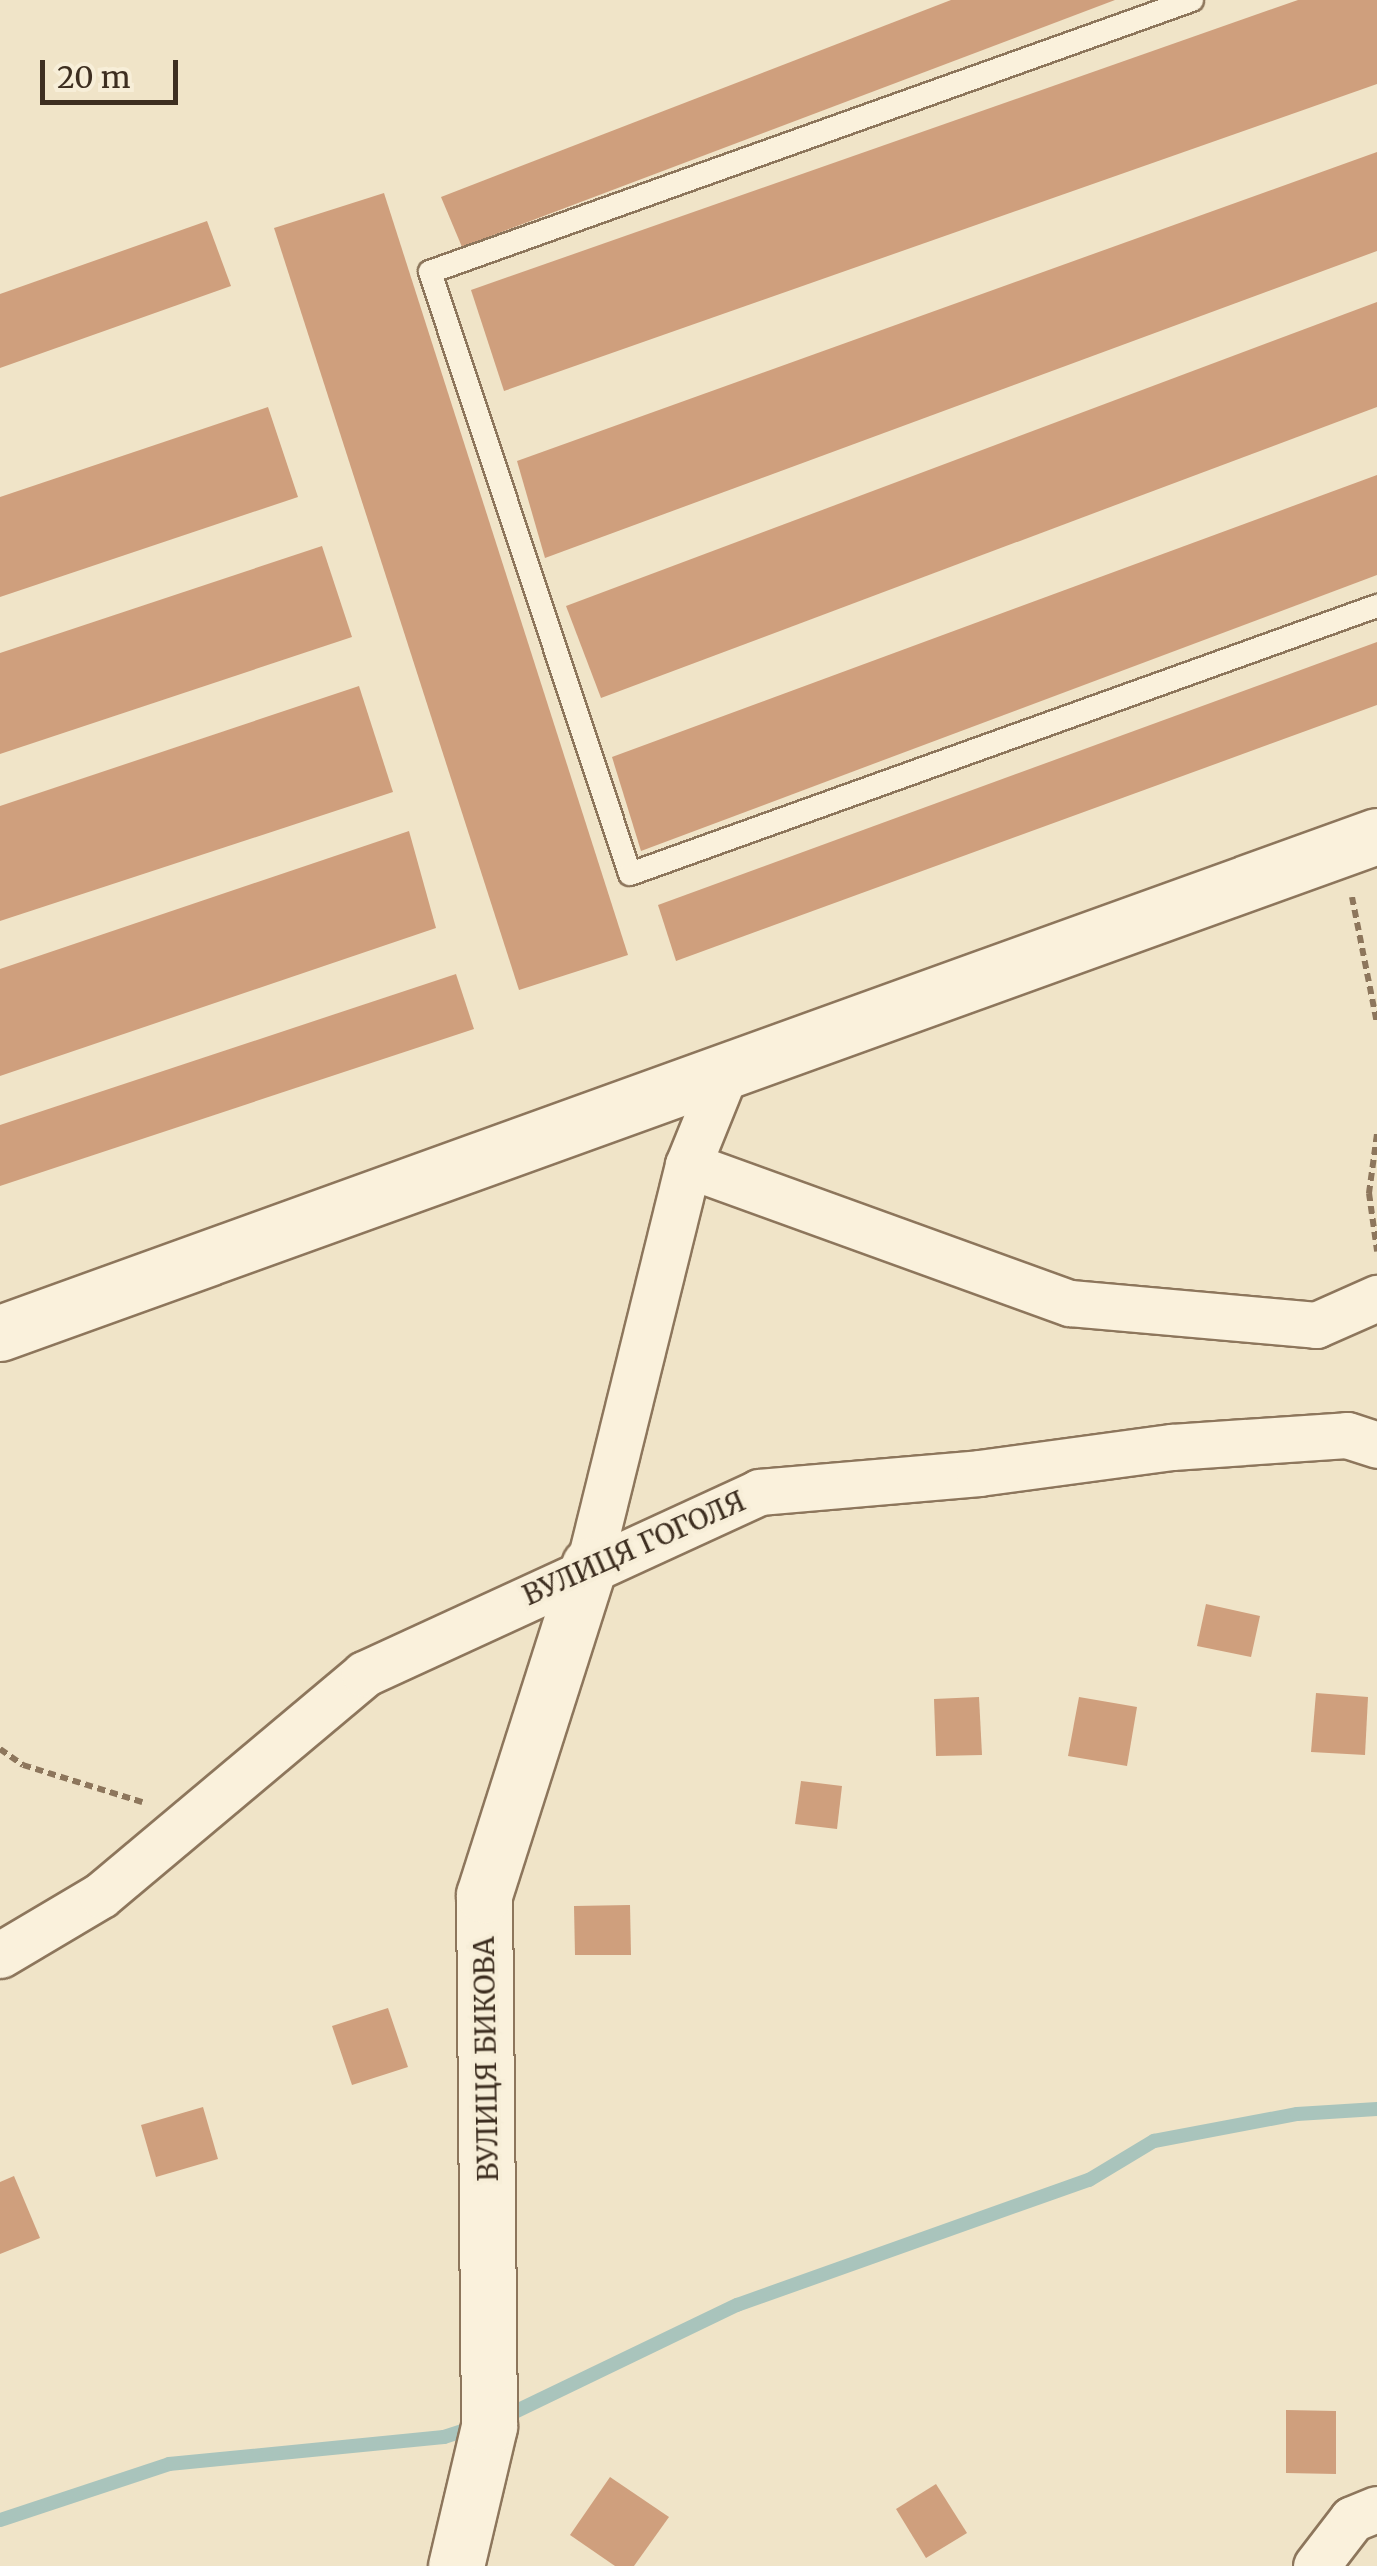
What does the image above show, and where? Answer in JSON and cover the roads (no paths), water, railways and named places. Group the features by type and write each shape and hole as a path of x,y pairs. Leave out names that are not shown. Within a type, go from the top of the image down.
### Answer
{"street":[{"path":"0,1334 1358,843"},
{"path":"590,1565 688,1164 726,1070"},
{"path":"688,1164 1070,1302 1316,1325 1377,1298"},
{"name":"ВУЛИЦЯ ГОГОЛЯ","path":"0,1955 102,1895 364,1674 590,1565 759,1492 1192,1446 1347,1435 1377,1445"},
{"name":"ВУЛИЦЯ БИКОВА","path":"456,2566 489,2426 484,1895 590,1565"},
{"path":"1316,2566 1352,2519 1377,2508"}],"lane":[{"path":"1192,0 430,272 630,874 1377,606"}],"waterway":[{"path":"502,2418 737,2305 1089,2180 1154,2141 1297,2114 1377,2109"},
{"path":"0,2520 169,2464 444,2437 477,2426"}]}
